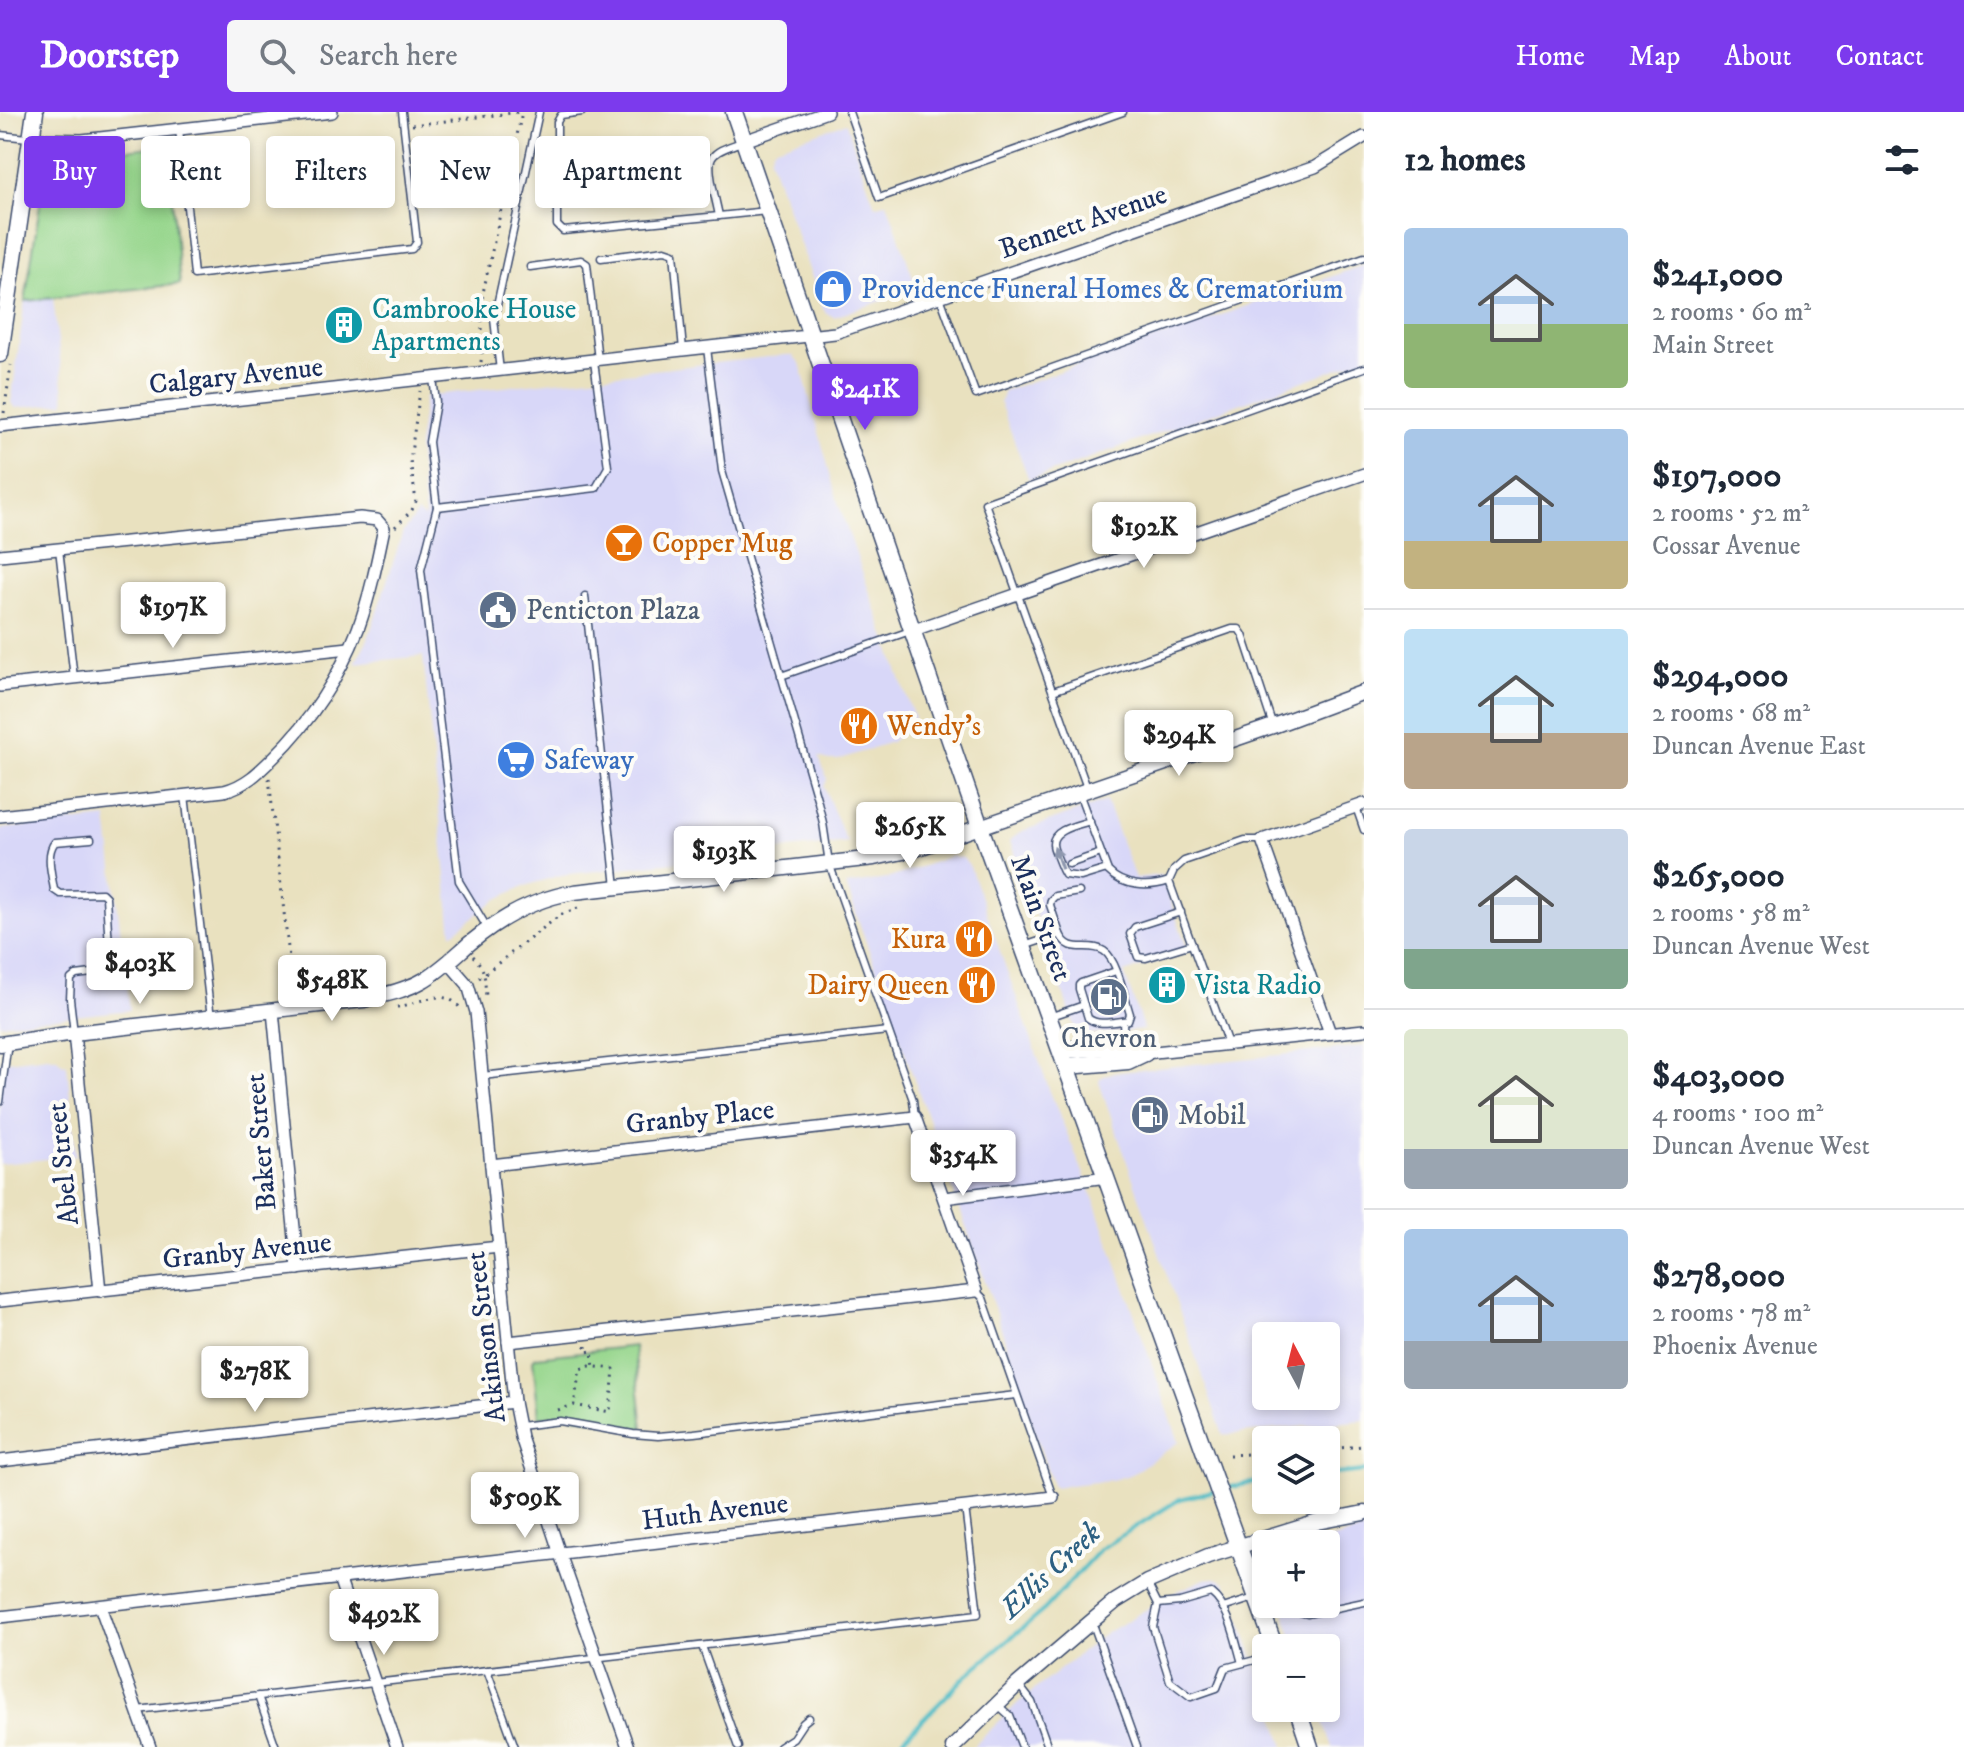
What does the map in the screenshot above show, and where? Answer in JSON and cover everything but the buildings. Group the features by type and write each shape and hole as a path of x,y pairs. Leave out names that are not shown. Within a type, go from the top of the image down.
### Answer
{"main road":[{"path":"31,136 35,112"},
{"name":"Main Street","path":"734,112 980,827 1252,1583"},
{"path":"0,354 4,292 24,179"},
{"path":"1064,1058 1129,1046 1145,1053"},
{"path":"1064,1058 1128,1061 1145,1053"},
{"path":"1302,1722 1310,1747"}],"street":[{"path":"117,136 332,112"},
{"path":"744,141 827,112"},
{"name":"Bennett Avenue","path":"812,336 835,333 1315,167 1364,137"},
{"name":"Calgary Avenue","path":"0,426 812,336"},
{"path":"911,631 1364,474"},
{"path":"0,555 360,518 377,520 384,528 374,578 358,630 349,648 325,694 307,719 257,774 234,789 0,816"},
{"path":"0,686 349,648"},
{"path":"4,1043 364,1000 421,982 507,916 542,900 574,892 892,855 1273,726 1364,692"},
{"path":"1330,1033 1262,840 1360,805"},
{"name":"Atkinson Street","path":"448,962 468,985 476,1012 514,1402 519,1426 628,1747"},
{"name":"Baker Street","path":"273,1011 298,1269"},
{"path":"1145,1053 1364,1030"},
{"name":"Abel Street","path":"74,1033 100,1291"},
{"path":"508,1342 976,1291 915,1117"},
{"name":"Granby Place","path":"491,1165 915,1117"},
{"path":"944,1198 1107,1177"},
{"name":"Granby Avenue","path":"0,1301 499,1247"},
{"path":"0,1461 514,1402"},
{"name":"Huth Avenue","path":"0,1617 1053,1497"},
{"path":"953,1747 996,1703 1092,1621 1116,1601 1147,1582 1208,1556 1318,1522 1364,1513"},
{"path":"339,1578 397,1747"},
{"path":"100,1606 150,1747"}],"lane":[{"path":"179,129 194,275 412,249 417,242 402,112"},
{"path":"500,371 494,319 539,112"},
{"path":"582,112 561,115 557,122 557,225 563,231 769,211"},
{"path":"849,112 879,198 1123,112"},
{"path":"0,135 24,138"},
{"path":"719,216 709,166 712,157 720,150 744,141"},
{"path":"601,258 665,250 674,253 683,350"},
{"path":"940,296 976,395 1364,257"},
{"path":"437,507 596,488 608,467 587,264 581,260 530,267"},
{"path":"707,348 722,471 821,813 829,863 913,1100 915,1117"},
{"path":"1169,881 1135,885 1114,878 1108,870 1090,821 1084,791 1053,691 985,503 1364,368"},
{"path":"433,378 436,402 429,442 437,507 421,570 459,881 488,929"},
{"path":"59,549 74,678"},
{"path":"585,596 616,887"},
{"path":"1053,691 1239,629 1273,726"},
{"path":"781,676 911,631"},
{"path":"185,795 211,1018"},
{"path":"1360,805 1364,830"},
{"path":"1090,821 1063,830 1053,839 1062,871 1065,875 1081,877 1108,870"},
{"path":"74,1033 71,979 76,975 108,971 110,963 106,897 102,893 60,894 54,890 50,854 55,842 91,839"},
{"path":"1228,1044 1169,881 1174,870 1184,861 1245,840 1262,840"},
{"path":"1069,864 1101,853"},
{"path":"1079,892 1055,896 1051,900 1060,934 1069,946 1105,951 1116,971 1130,1014 1128,1020 1123,1021 1091,1021 1079,989 1081,983 1116,971"},
{"path":"1181,912 1135,927 1130,934 1138,957 1146,958 1192,944"},
{"path":"1024,946 1060,934"},
{"path":"1049,1017 1084,1005"},
{"path":"1123,1021 1124,1047"},
{"path":"482,1076 888,1031"},
{"path":"0,1102 4,1043"},
{"path":"976,1291 983,1298 1053,1497"},
{"path":"519,1426 560,1421 633,1434 670,1435 1016,1395"},
{"path":"137,1710 978,1614 965,1507"},
{"path":"1147,1582 1158,1604 1153,1627 1170,1681 1183,1693 1191,1697 1217,1688 1225,1668 1252,1660"},
{"path":"1158,1604 1180,1602 1211,1593 1223,1608 1242,1663"},
{"path":"1223,1608 1252,1599"},
{"path":"1340,1607 1364,1602"},
{"path":"1092,1621 1137,1747"},
{"path":"702,1646 738,1747"},
{"path":"487,1670 515,1747"},
{"path":"1018,1684 1032,1702 1048,1747"},
{"path":"258,1696 276,1747"},
{"path":"996,1703 1010,1716 1022,1747"},
{"path":"779,1747 793,1738 809,1718"}],"path":[{"path":"404,126 521,112 483,293 480,373"},
{"path":"269,774 295,1008"},
{"path":"468,985 560,915 584,906"},
{"path":"584,1334 586,1352 592,1351 594,1367"},
{"path":"547,1423 546,1412 574,1405 610,1412 614,1369 589,1366 580,1369 574,1405"},
{"path":"1340,1448 1364,1446"},
{"path":"1229,1455 1252,1454"}],"shaded area":[{"path":"846,123 875,206 887,202 917,289 834,317 826,313 822,306 770,158 776,147"},
{"path":"1364,265 1364,359 1029,480 1000,403 1004,391"},
{"path":"53,298 65,403 16,408 11,403 25,301"},
{"name":"Penticton Plaza","path":"792,355 800,363 838,503 914,718 891,742 838,760 819,757 827,779 824,787 848,842 561,875 522,887 496,900 452,934 423,656 355,663 368,639 403,532 417,513 425,516 418,446 425,396"},
{"path":"1106,801 1135,878 1161,875 1188,951 1124,973 1144,1030 1078,1036 1010,841 1020,832"},
{"path":"107,818 130,1010 0,1024 0,829"},
{"path":"951,856 963,858 970,867 1049,1089 1095,1202 1179,1442 1130,1475 1112,1480 1053,1487 990,1295 846,885 887,879"},
{"path":"1364,1046 1364,1420 1308,1426 1252,1426 1252,1432 1223,1435 1100,1078 1111,1073"},
{"path":"48,1056 57,1058 67,1066 76,1156 0,1164 0,1062"},
{"path":"1364,1530 1364,1747 1332,1747 1323,1722 1340,1722 1340,1634 1292,1634 1286,1618 1340,1618 1340,1537"},
{"path":"1216,1578 1225,1582 1252,1653 1252,1722 1277,1722 1285,1747 973,1747 1019,1702 1106,1633 1176,1592 1205,1579"}],"green space":[{"path":"141,148 141,208 173,208 180,284 25,301 39,208 125,208 125,150"},
{"path":"634,1346 643,1429 561,1414 539,1417 533,1360 536,1357"}],"waterway":[{"name":"Ellis Creek","path":"1340,1474 1364,1471"},
{"name":"Ellis Creek","path":"1221,1489 1252,1483"},
{"name":"Ellis Creek","path":"896,1747 966,1676 1045,1609 1100,1549 1180,1499 1213,1491"}],"place":[{"name":"Providence Funeral Homes & Crematorium","path":"833,289"},
{"name":"Cambrooke House Apartments","path":"344,325"},
{"name":"Copper Mug","path":"624,543"},
{"name":"Penticton Plaza","path":"498,610"},
{"name":"Wendy's","path":"859,726"},
{"name":"Safeway","path":"516,760"},
{"name":"Kura","path":"974,939"},
{"name":"Dairy Queen","path":"977,985"},
{"name":"Vista Radio","path":"1167,985"},
{"name":"Chevron","path":"1109,997"},
{"name":"Mobil","path":"1150,1115"}]}
